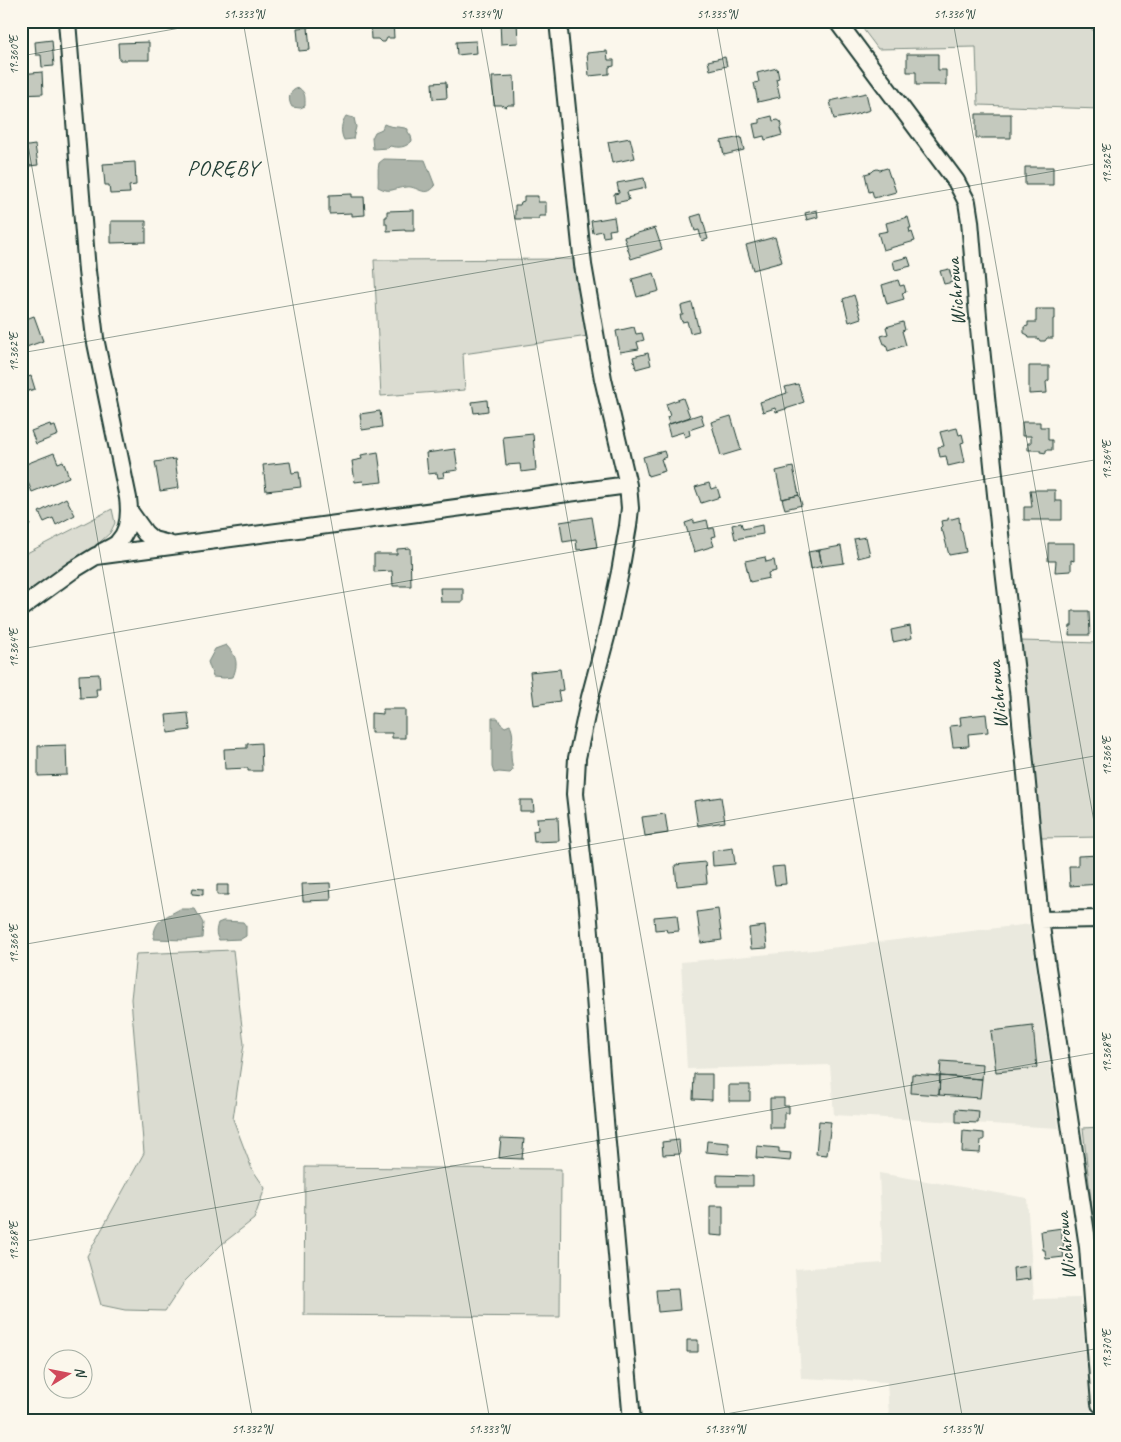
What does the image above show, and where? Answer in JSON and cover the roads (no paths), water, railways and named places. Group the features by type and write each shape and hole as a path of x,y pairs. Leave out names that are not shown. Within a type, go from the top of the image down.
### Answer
{"street":[{"path":"21,608 73,570 119,542 128,525 130,512 95,338 87,271 67,21"},
{"path":"558,21 583,265 604,379 628,485 630,508 625,545 606,637 578,750 575,794 589,917 603,1099 632,1421"},
{"name":"Wichrowa","path":"837,21 956,181 967,202 1040,920 1088,1246 1100,1404"},
{"path":"96,556 628,485"},
{"path":"130,512 144,533 153,540 173,546"},
{"path":"1040,920 1100,918"}],"district":[{"name":"PORĘBY","path":"223,167"}]}
